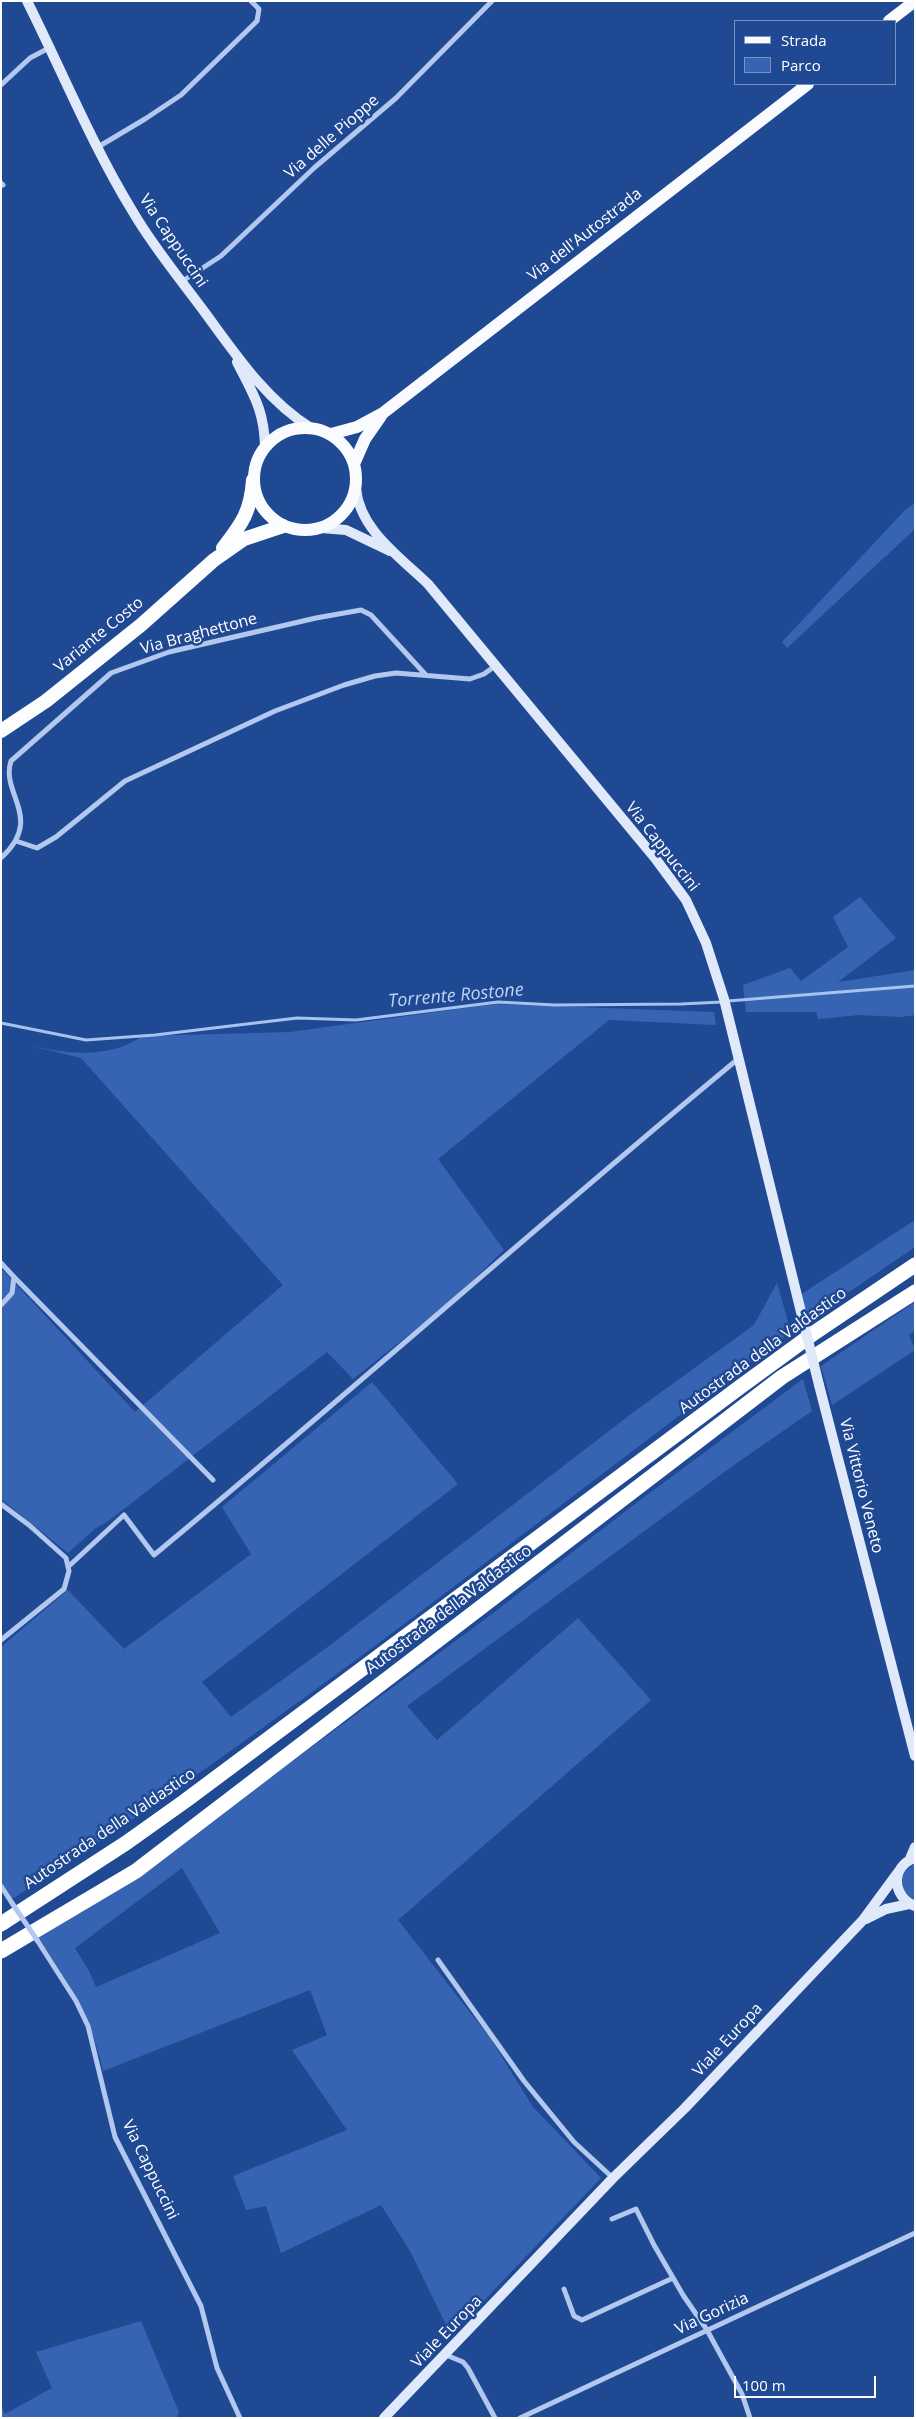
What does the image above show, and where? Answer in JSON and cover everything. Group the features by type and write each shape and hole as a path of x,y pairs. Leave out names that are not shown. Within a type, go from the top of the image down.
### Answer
{"highway":[{"path":"214,560 246,516 252,496 254,480"},
{"path":"214,560 244,539 283,526"},
{"name":"Variante Costo","path":"1,732 46,701 141,624 214,560"},
{"name":"Autostrada della Valdastico","path":"1,1924 126,1843 185,1801 740,1387 814,1333 915,1265"},
{"name":"Autostrada della Valdastico","path":"1,1951 136,1871 782,1377 915,1292"}],"main road":[{"name":"Via Cappuccini","path":"27,1 98,146 133,212 180,282 230,348 278,403 295,418 311,428"},
{"path":"890,20 915,1"},
{"name":"Via dell'Autostrada","path":"383,414 807,85"},
{"name":"Via Cappuccini","path":"230,348 260,408 265,446"},
{"path":"331,434 357,426 383,414"},
{"path":"354,464 365,439 383,414"},
{"path":"311,428 331,434 345,447 354,464 356,488 344,513 321,528 302,530 283,526 271,518 262,507 256,494 254,480 259,456 265,446 276,436 288,430 311,428"},
{"name":"Via Cappuccini","path":"356,488 359,508 366,520 397,555 428,584 655,858 686,900 706,943 724,999 779,1224"},
{"name":"Via Cappuccini","path":"321,528 346,530 397,555"},
{"name":"Via Vittorio Veneto","path":"779,1224 912,1731 915,1756"},
{"path":"912,1905 899,1893 896,1878 898,1871 913,1859 915,1847"},
{"name":"Viale Europa","path":"384,2418 613,2178 685,2108 863,1920 898,1871"},
{"name":"Viale Europa","path":"863,1920 886,1909 912,1905"}],"street":[{"path":"98,146 145,120 181,94 257,21 259,9 251,1"},
{"name":"Via delle Pioppe","path":"180,282 221,256 314,168 396,98 492,1"},
{"path":"1,85 30,58 50,48"},
{"name":"Via Braghettone","path":"16,842 20,828 17,813 4,780 5,770 11,761 111,673 170,652 316,618 361,610 371,615 425,674"},
{"path":"1,858 16,842 37,848 56,837 125,781 275,711 344,685 375,676 396,672 470,679 484,674 495,666"},
{"path":"69,1566 124,1516 154,1555 252,1474 594,1178 739,1059"},
{"path":"1,1263 214,1480"},
{"path":"1,1305 12,1293 14,1277"},
{"path":"1,1504 66,1558 69,1566 69,1578 64,1589 1,1640"},
{"name":"Via Cappuccini","path":"1,1886 76,2001 88,2026 115,2137 201,2306 217,2368 240,2418"},
{"path":"438,1960 524,2081 574,2142 613,2178"},
{"path":"612,2218 636,2209 673,2278 707,2330 742,2394 750,2418"},
{"name":"Via Gorizia","path":"520,2418 915,2233"},
{"path":"564,2289 574,2316 582,2320 673,2278"},
{"path":"446,2355 463,2362 468,2368 496,2418"}],"green space":[{"path":"915,503 915,529 787,648 782,642 904,511"},
{"path":"860,897 896,938 838,982 915,970 915,1015 901,1017 859,1015 818,1019 816,1012 746,1012 743,985 790,968 801,981 848,947 833,917"},
{"path":"495,1004 714,1012 716,1025 609,1020 438,1159 504,1250 451,1301 353,1379 327,1352 107,1522 96,1528 68,1553 1,1499 1,1268 135,1412 283,1285 81,1058 31,1046 89,1053 116,1048 143,1036 290,1032"},
{"path":"915,1220 915,1247 808,1320 800,1295"},
{"path":"777,1283 791,1332 310,1694 113,1833 12,1899 1,1883 1,1647 68,1590 124,1649 251,1554 222,1507 372,1382 458,1484 202,1682 231,1717 329,1646 635,1411 754,1325"},
{"path":"915,1302 915,1331 909,1335 915,1350 832,1405 821,1366"},
{"path":"803,1379 812,1411 734,1465 407,1706 437,1740 578,1618 651,1700 398,1920 490,2038 533,2107 601,2178 451,2335 410,2251 381,2205 281,2253 266,2206 246,2210 233,2176 347,2130 292,2050 327,2035 310,1990 103,2071 92,2033 78,2000 37,1936 271,1777 488,1617 631,1507","holes":["182,1868 220,1933 96,1987 75,1948"]},
{"path":"915,1863 915,1901 905,1893 902,1882 903,1873"},
{"path":"141,2321 179,2412 177,2418 1,2418 1,2406 5,2414 52,2388 36,2352"}],"waterway":[{"name":"Torrente Rostone","path":"728,1001 915,986"},
{"name":"Torrente Rostone","path":"1,1023 86,1040 155,1035 297,1018 356,1020 498,1002 555,1005 722,1002"}]}
